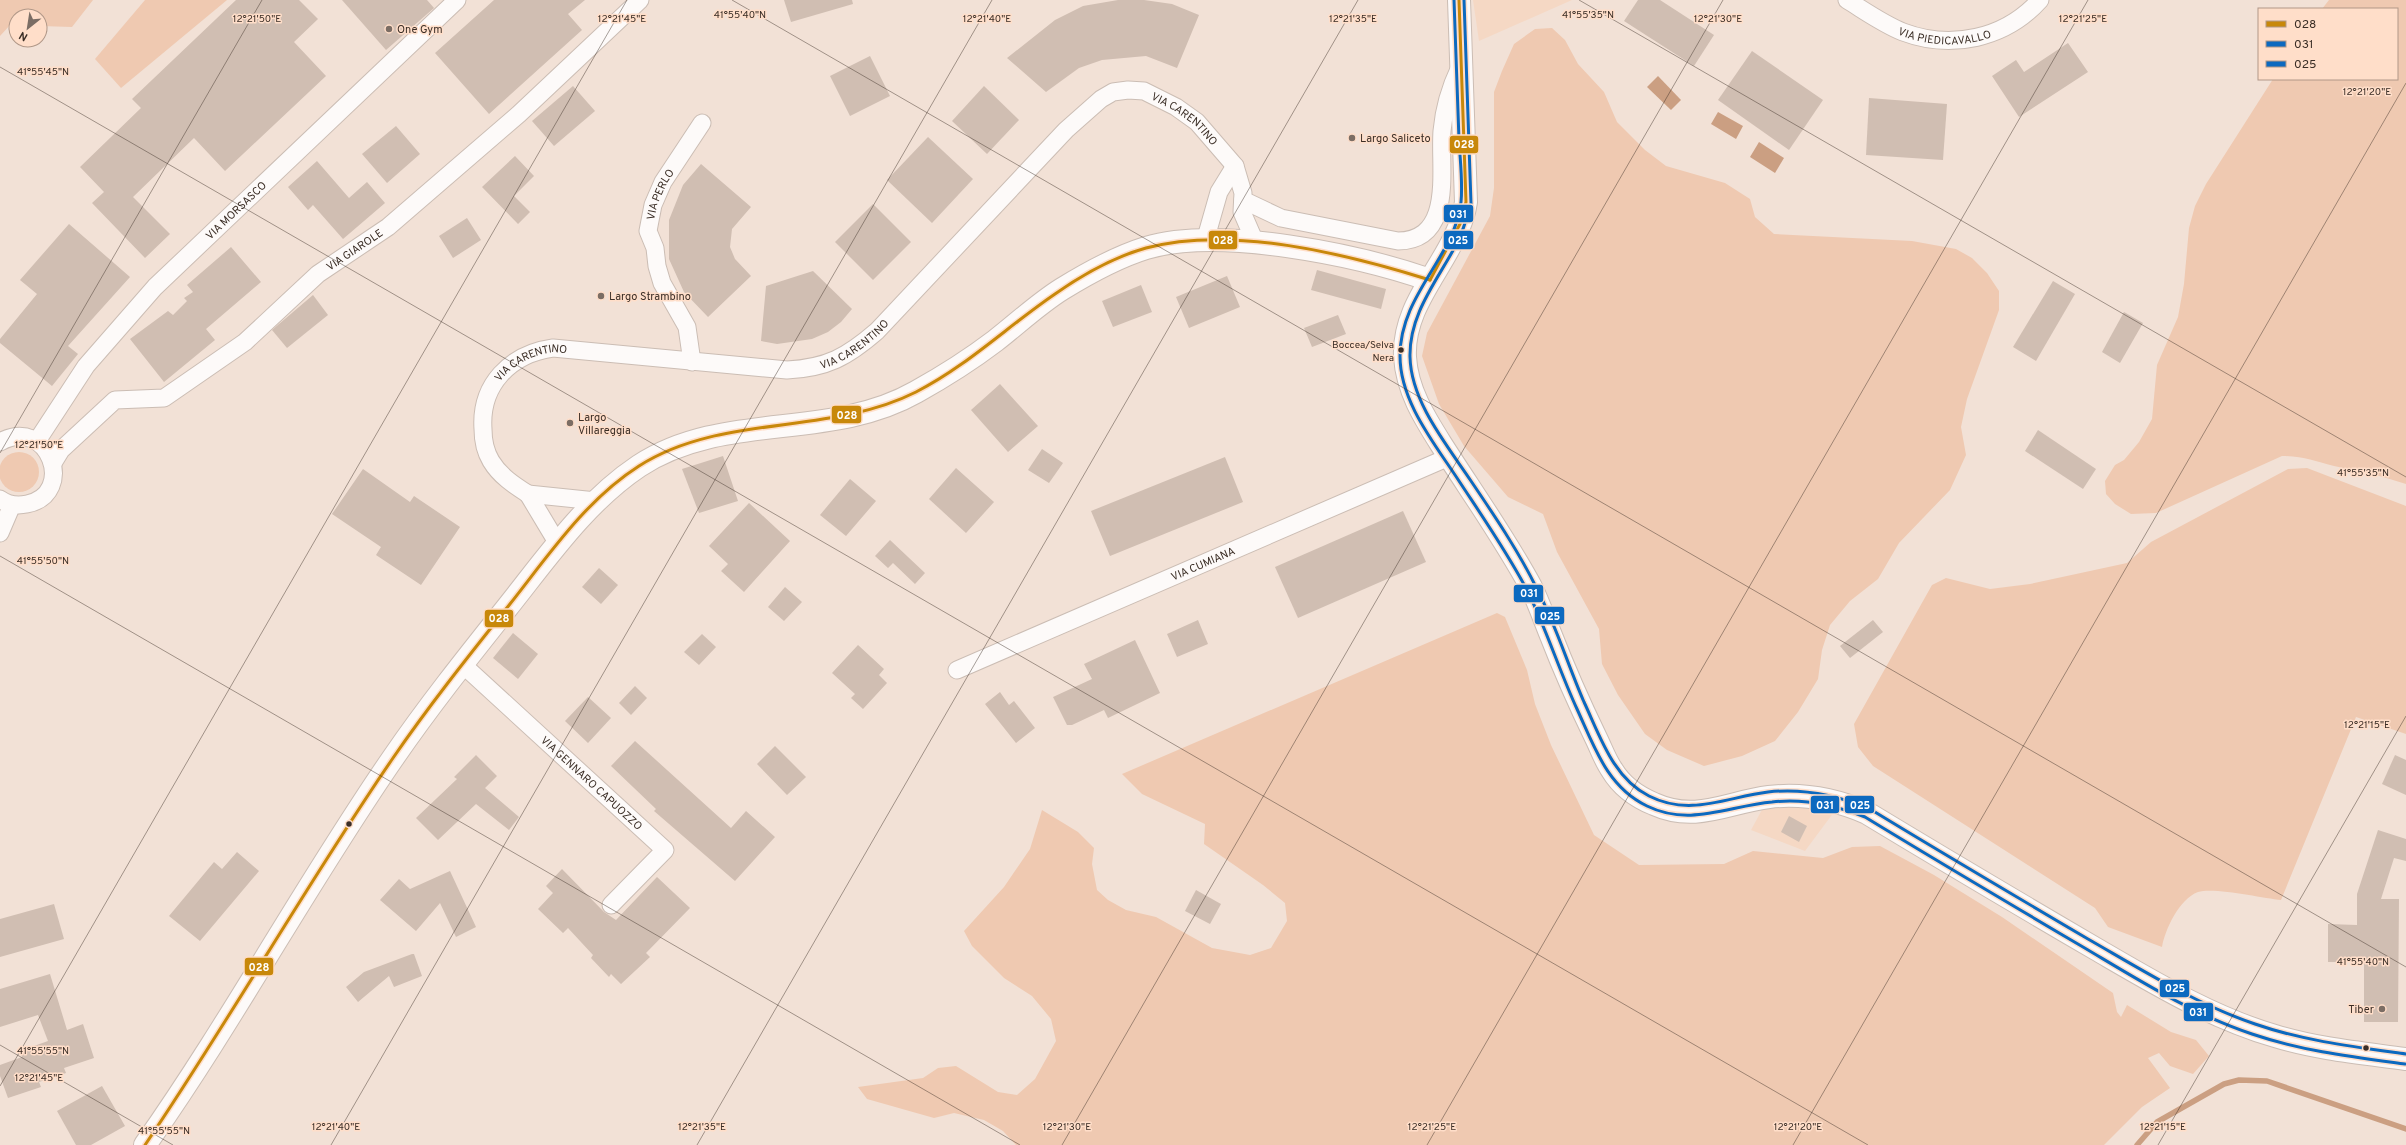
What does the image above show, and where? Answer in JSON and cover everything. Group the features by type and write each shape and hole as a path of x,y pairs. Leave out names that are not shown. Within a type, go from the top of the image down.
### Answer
{"main road":[{"path":"1460,0 1460,66 1466,202 1460,224 1430,280 1408,328 1406,366 1413,394 1419,407 1496,528 1532,588 1575,696 1612,771 1635,794 1663,808 1688,813 1775,797 1820,798 1843,803 1867,813 2004,896 2137,973 2232,1020 2256,1030 2303,1044 2406,1059"},
{"path":"145,1145 370,793 462,664 558,544 596,501 641,464 676,447 703,438 749,429 832,419 880,407 910,396 990,345 1058,291 1096,270 1148,247 1205,241 1255,242 1348,258 1430,280"}],"street":[{"name":"VIA MORSASCO","path":"37,441 86,366 155,287 457,0"},
{"name":"VIA GIAROLE","path":"53,463 61,450 115,400 164,398 244,342 318,274 388,227 519,114 640,0"},
{"name":"VIA PIEDICAVALLO","path":"1848,0 1903,32 1927,39 1947,40 1980,37 1999,30 2021,17 2040,0"},
{"path":"1243,200 1281,218 1398,241 1418,238 1434,221 1439,209 1442,129 1450,90 1460,66"},
{"name":"VIA CARENTINO","path":"558,544 528,494 499,471 491,460 483,440 482,418 487,395 498,376 512,362 536,351 553,348 787,370 802,370 830,364 856,349 912,294 1066,130 1101,99 1113,92 1128,90 1144,91 1176,107 1197,122 1235,166 1243,193 1242,212 1255,242"},
{"name":"VIA PERLO","path":"692,362 687,327 662,283 657,266 655,248 648,231 653,205 663,182 702,123"},
{"path":"1205,241 1219,192 1235,166"},
{"path":"0,442 17,436 37,441 50,454 53,463 53,478 47,491 32,503 6,502 0,533"},
{"name":"VIA CUMIANA","path":"957,670 1449,456"},
{"path":"528,494 596,501"},
{"name":"VIA GENNARO CAPUOZZO","path":"462,664 665,850 611,905"}],"shaded area":[{"path":"0,0 93,0 72,27 48,26 48,8 8,8 8,27 0,36"},
{"path":"145,0 227,0 121,88 95,59"},
{"path":"1473,0 1572,0 1479,41"},
{"path":"2329,0 2406,0 2406,484 2309,459 2282,456 2156,513 2131,514 2115,504 2106,494 2105,481 2115,465 2124,460 2139,442 2152,419 2157,365 2178,317 2184,284 2189,228 2195,206 2206,184 2272,80 2398,80 2398,8 2323,8"},
{"path":"1552,28 1565,40 1578,64 1604,92 1617,122 1645,150 1666,166 1725,183 1750,199 1755,217 1774,234 1912,241 1956,249 1972,258 1987,273 1999,291 1999,310 1967,399 1961,427 1966,455 1950,490 1899,543 1878,579 1850,601 1830,625 1822,650 1818,679 1798,712 1775,741 1742,756 1704,766 1667,750 1645,734 1618,695 1602,664 1599,629 1557,552 1543,514 1508,497 1464,446 1439,404 1422,356 1427,333 1490,216 1494,188 1494,92 1502,71 1514,44 1535,29"},
{"path":"1658,76 1681,100 1671,110 1647,87"},
{"path":"1718,112 1743,126 1736,139 1711,124"},
{"path":"1759,142 1784,158 1775,173 1750,157"},
{"path":"23,452 30,455 36,461 39,472 38,480 30,489 23,492 15,492 8,489 0,480 -1,468 2,461 11,453"},
{"path":"2307,468 2406,506 2406,734 2356,717 2281,900 2226,892 2198,892 2185,901 2179,908 2166,932 2162,947 2108,927 2095,908 1873,766 1858,747 1854,724 1932,585 1946,578 1990,589 2030,584 2127,563 2151,542 2288,469"},
{"path":"1497,613 1505,617 1527,670 1535,704 1551,745 1594,835 1639,865 1724,864 1753,851 1823,858 1852,847 1880,846 1934,875 2002,917 2113,993 2117,1012 2121,1017 2127,1005 2171,1032 2196,1040 2209,1056 2193,1074 2170,1066 2159,1053 2148,1058 2170,1088 2142,1107 2104,1145 1016,1145 1003,1131 984,1120 954,1113 934,1118 867,1099 858,1087 923,1078 938,1068 956,1066 998,1092 1017,1095 1035,1079 1056,1041 1051,1019 1032,996 1004,978 972,946 964,931 1004,887 1030,849 1042,810 1078,832 1094,848 1092,864 1097,890 1108,900 1126,910 1156,917 1212,948 1250,955 1271,948 1287,921 1285,903 1263,885 1204,844 1205,824 1142,794 1122,774"},
{"path":"1793,803 1834,812 1805,851 1751,830 1764,806"}],"building":[{"path":"236,0 299,0 318,19 294,42 326,76 225,171 194,138 133,197 170,234 145,258 92,203 104,192 80,167 141,108 132,99"},
{"name":"One Gym","path":"342,0 427,0 434,8 386,50"},
{"path":"494,0 585,0 568,14 582,30 489,114 435,53"},
{"path":"784,0 852,0 853,4 791,22"},
{"path":"1118,0 1144,0 1172,4 1199,15 1177,68 1146,56 1102,60 1079,68 1046,92 1007,58 1055,20 1083,6"},
{"path":"1638,0 1660,0 1714,35 1694,66 1624,21"},
{"path":"2068,43 2088,72 2019,117 1992,76 2016,60 2024,72"},
{"path":"1752,51 1823,100 1789,150 1718,100"},
{"path":"870,56 890,96 850,116 830,76"},
{"path":"573,86 595,111 554,146 532,121"},
{"path":"984,86 1019,120 987,154 952,121"},
{"path":"1869,98 1947,104 1943,160 1866,155"},
{"path":"396,126 420,154 387,183 362,154"},
{"path":"928,137 973,179 932,223 887,180"},
{"path":"515,156 534,176 514,196 530,212 518,224 482,187"},
{"path":"317,161 349,198 367,182 385,203 343,239 313,205 308,210 288,187"},
{"path":"701,164 751,207 732,229 730,247 735,259 751,276 708,317 684,292 669,259 669,220 683,185"},
{"path":"873,204 911,242 873,280 835,242"},
{"path":"467,218 481,240 453,258 439,236"},
{"path":"69,224 130,277 68,346 78,354 52,386 0,343 0,339 37,294 20,280"},
{"path":"231,247 261,282 206,329 215,340 164,382 130,339 168,311 173,315 187,301 184,298 193,292 187,285"},
{"path":"1317,270 1386,289 1381,309 1311,290"},
{"path":"813,271 852,309 841,322 828,332 812,339 777,344 761,341 766,286"},
{"path":"1227,276 1240,307 1189,328 1176,297"},
{"path":"2053,281 2075,294 2036,361 2013,347"},
{"path":"1141,285 1152,312 1113,327 1102,301"},
{"path":"313,295 328,315 287,348 272,330"},
{"path":"2124,312 2143,323 2120,363 2102,352"},
{"path":"1338,315 1346,334 1312,347 1304,328"},
{"path":"1000,384 1038,426 1008,452 971,410"},
{"path":"2038,430 2096,469 2083,489 2025,451"},
{"path":"1042,449 1063,463 1049,483 1028,470"},
{"path":"723,456 738,501 699,513 682,469"},
{"path":"1225,457 1243,502 1110,556 1091,511"},
{"path":"956,468 994,502 966,533 929,499"},
{"path":"363,469 410,502 414,496 460,527 421,585 376,555 381,547 332,514"},
{"path":"850,479 876,501 846,536 820,515"},
{"path":"749,503 790,541 744,592 721,571 728,564 709,546"},
{"path":"1403,511 1426,562 1298,618 1275,567"},
{"path":"890,540 925,573 915,584 893,563 888,568 875,556"},
{"path":"599,568 618,585 601,604 582,587"},
{"path":"785,587 802,602 784,621 768,607"},
{"path":"1198,620 1208,644 1177,657 1167,634"},
{"path":"1873,620 1883,632 1850,658 1840,646"},
{"path":"513,633 538,654 518,679 493,658"},
{"path":"702,634 716,647 699,665 684,652"},
{"path":"1135,640 1160,693 1108,718 1104,710 1072,725 1067,725 1053,697 1092,679 1084,664"},
{"path":"858,645 884,669 879,675 887,683 863,709 851,698 855,694 832,673"},
{"path":"635,686 647,698 631,715 619,703"},
{"path":"1000,692 1009,705 1014,701 1035,728 1016,743 985,704"},
{"path":"588,697 611,718 588,743 565,721"},
{"path":"635,741 731,828 746,811 775,837 735,881 654,811 656,809 611,766"},
{"path":"775,746 806,777 787,795 757,764"},
{"path":"476,755 497,776 485,788 519,817 509,830 476,804 438,840 416,818 457,779 454,777"},
{"path":"2395,755 2406,760 2406,795 2382,784"},
{"path":"1789,816 1807,826 1799,842 1781,832"},
{"path":"2378,830 2406,839 2406,861 2394,858 2381,899 2399,899 2398,1022 2364,1022 2364,962 2328,962 2328,924 2357,925 2357,894"},
{"path":"237,852 259,871 200,941 169,916 214,862 222,869"},
{"path":"562,869 604,912 616,920 657,877 690,908 646,953 650,957 621,984 611,974 609,977 591,958 593,955 568,928 563,933 538,909 553,893 546,886"},
{"path":"450,871 476,927 456,937 440,903 416,931 380,900 399,879 410,889"},
{"path":"1196,890 1221,904 1210,924 1185,911"},
{"path":"54,904 64,939 0,957 0,919"},
{"path":"414,954 422,976 394,987 389,976 358,1002 346,987 364,972"},
{"path":"50,974 67,1030 83,1024 94,1058 64,1068 66,1073 39,1082 41,1087 8,1098 0,1076 0,1065 22,1057 20,1051 48,1041 38,1015 0,1027 0,989"},
{"path":"102,1086 125,1126 91,1145 76,1145 57,1111"}],"waterway":[{"path":"2137,1145 2157,1122 2224,1084 2239,1080 2267,1081 2406,1129"}],"transit line":[{"name":"031","path":"1454,0 1459,140 1462,179 1461,202 1457,222 1449,241 1418,295 1402,334 1400,356 1402,373 1406,390 1420,422 1494,534 1527,590 1589,737 1603,764 1612,777 1633,798 1647,806 1663,812 1678,815 1694,815 1756,804 1784,801 1808,802 1831,806 1854,813 1865,817 2144,983 2186,1006 2230,1026 2271,1040 2328,1053 2405,1064"},
{"name":"028","path":"1430,280 1460,224 1466,202 1459,0"},
{"name":"025","path":"1464,0 1471,203 1465,225 1449,258 1426,298 1414,326 1410,357 1412,374 1423,407 1441,438 1497,519 1528,572 1549,613 1584,702 1602,742 1609,755 1626,778 1649,796 1664,802 1679,805 1708,804 1753,794 1781,791 1807,792 1832,796 1858,804 1870,809 2006,891 2149,974 2212,1007 2255,1024 2292,1035 2330,1043 2406,1054"},
{"name":"028","path":"145,1145 208,1049 361,806 420,720 462,664 551,551 583,513 619,480 639,466 671,449 705,438 740,431 848,415 883,406 916,392 953,370 1038,306 1076,280 1122,256 1146,248 1179,242 1215,240 1251,241 1326,252 1430,280"}],"place":[{"name":"One Gym","path":"389,29"},
{"name":"Largo Saliceto","path":"1352,138"},
{"name":"Largo Strambino","path":"601,296"},
{"name":"Boccea/Selva Nera","path":"1401,350"},
{"name":"Largo Villareggia","path":"570,423"},
{"name":"Tiber","path":"2382,1009"}]}
